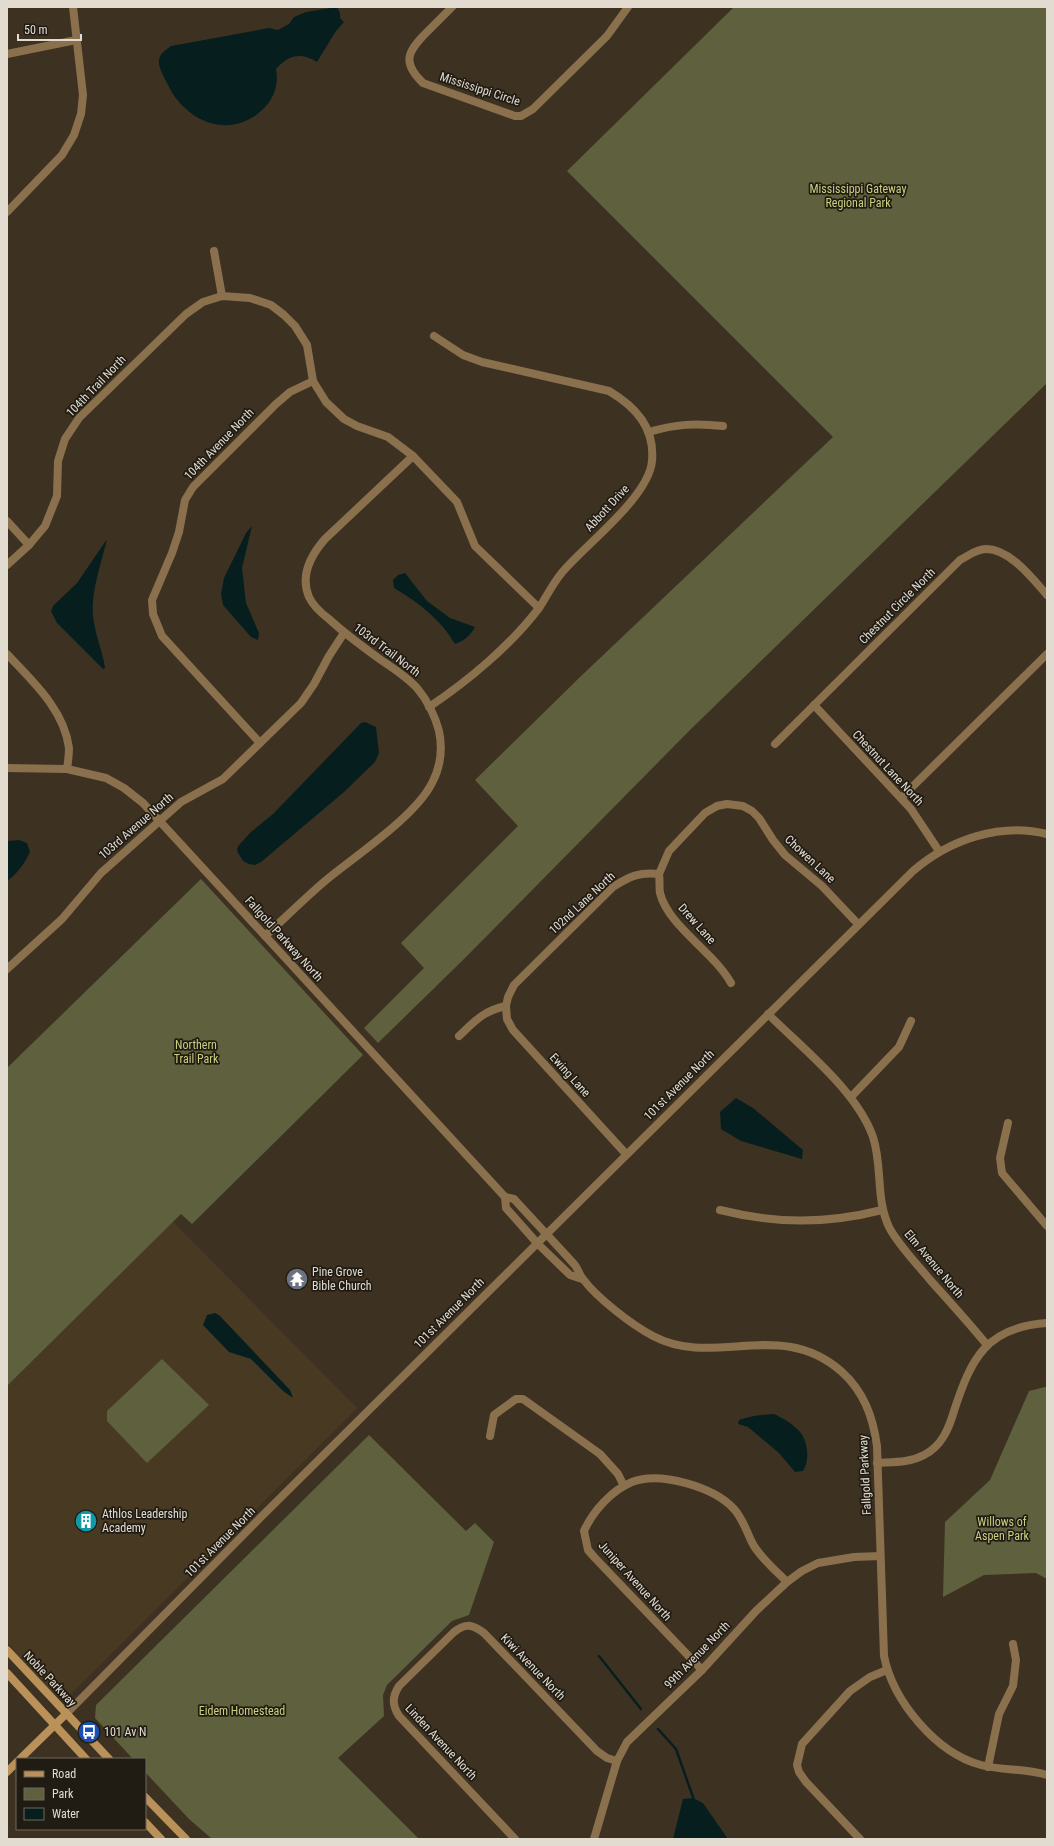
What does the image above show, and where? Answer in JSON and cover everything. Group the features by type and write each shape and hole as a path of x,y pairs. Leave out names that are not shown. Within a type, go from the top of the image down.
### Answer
{"main road":[{"name":"Noble Parkway","path":"7,1650 108,1758"},
{"path":"7,1672 85,1758"},
{"name":"101st Avenue North","path":"21,1758 66,1714"},
{"path":"7,1772 16,1763"},
{"path":"146,1798 186,1839"},
{"path":"146,1823 161,1839"}],"street":[{"path":"7,212 62,155 74,136 81,114 83,95 73,7"},
{"name":"Mississippi Circle","path":"452,7 414,45 410,53 409,64 414,74 423,83 506,113 521,116 533,109 607,36 628,7"},
{"path":"7,54 76,40"},
{"path":"214,251 222,296 250,298 271,305 284,315 295,326 307,345 313,381 326,402 344,419 357,426 388,437 413,456 457,502 475,546 539,608"},
{"name":"104th Trail North","path":"7,565 29,545 45,526 57,496 58,461 65,439 79,418 186,314 203,302 222,296"},
{"name":"Abbott Drive","path":"430,707 471,678 539,608 562,572 632,501 646,482 652,462 648,432 638,413 624,400 609,391 482,362 463,355 434,336"},
{"name":"104th Avenue North","path":"260,743 162,636 153,614 152,600 172,553 179,532 185,500 193,487 276,404 290,392 313,381"},
{"path":"648,432 672,425 702,424 723,426"},
{"name":"103rd Trail North","path":"265,936 324,882 396,824 419,802 432,784 440,765 442,746 438,726 430,707 416,688 399,672 344,633 317,609 309,597 305,582 308,567 315,551 325,539 413,456"},
{"path":"7,521 29,545"},
{"name":"Chestnut Circle North","path":"775,744 960,560 973,552 985,549 1002,552 1016,562 1047,595"},
{"name":"103rd Avenue North","path":"7,968 62,920 101,872 181,802 223,779 301,703 344,633"},
{"path":"7,654 36,685 60,716 69,749 68,769"},
{"path":"901,798 1047,654"},
{"name":"Chestnut Lane North","path":"814,706 920,820 939,851"},
{"name":"Fallgold Parkway North","path":"7,768 68,769 106,778 124,788 143,803 505,1197 514,1199 576,1265 582,1279"},
{"name":"Chowen Lane","path":"659,874 669,850 705,813 717,806 727,804 743,806 752,810 785,855 822,886 858,924"},
{"name":"101st Avenue North","path":"66,1714 626,1154 920,864 939,851 969,838 995,832 1019,831 1047,834"},
{"name":"102nd Lane North","path":"506,1006 508,997 514,985 613,887 627,878 644,873 659,874"},
{"name":"Drew Lane","path":"659,874 660,894 672,917 724,970 731,983"},
{"path":"459,1036 481,1016 492,1009 506,1006"},
{"name":"Ewing Lane","path":"506,1006 507,1018 512,1030 626,1154"},
{"name":"Elm Avenue North","path":"768,1014 851,1096 866,1121 878,1157 882,1210 890,1227 903,1249 987,1345"},
{"path":"851,1096 899,1047 911,1021"},
{"path":"1008,1123 1000,1158 1002,1173 1047,1226"},
{"name":"Fallgold Parkway North","path":"505,1197 506,1208 537,1243 570,1275 582,1279"},
{"path":"720,1210 748,1217 812,1220 851,1218 882,1210"},
{"name":"Fallgold Parkway","path":"582,1279 620,1314 653,1336 668,1343 684,1347 701,1348 782,1345 801,1349 819,1356 835,1366 850,1379 862,1395 870,1412 875,1430 884,1656 887,1670 904,1705 943,1746 962,1757 988,1767 1019,1769 1047,1775"},
{"path":"877,1463 913,1460 926,1454 937,1446 950,1423 968,1371 978,1354 987,1345 1002,1335 1032,1324 1047,1323"},
{"path":"490,1436 494,1416 516,1399 523,1399 600,1454 618,1474 624,1486 645,1479 672,1480 703,1489 724,1500 734,1508 742,1519 754,1546 787,1582"},
{"name":"Juniper Avenue North","path":"624,1486 595,1512 589,1520 584,1531 588,1550 702,1670"},
{"name":"99th Avenue North","path":"594,1839 618,1761 627,1742 702,1670 742,1626 787,1582 802,1571 818,1563 848,1558 880,1556"},
{"name":"Kiwi Avenue North","path":"429,1657 463,1626 477,1628 484,1633 597,1751 608,1758 618,1761"},
{"path":"988,1767 999,1714 1013,1686 1016,1660 1013,1644"},
{"name":"Linden Avenue North","path":"429,1657 394,1693 394,1709 515,1839"},
{"path":"860,1839 806,1782 799,1772 798,1758 802,1744 850,1691 870,1677 887,1670"}],"shaded area":[{"path":"173,1222 357,1408 71,1694 60,1695 48,1690 7,1642 7,1386"}],"green space":[{"name":"Mississippi Gateway Regional Park","path":"734,7 1047,7 1047,383 690,730 464,959 378,1043 364,1028 424,968 401,943 518,826 475,780 579,678 833,437 567,171"},
{"name":"Northern Trail Park","path":"201,879 363,1055 192,1224 181,1214 7,1386 7,1068"},
{"path":"162,1359 209,1405 147,1463 107,1421 107,1411"},
{"name":"Willows of Aspen Park","path":"1047,1387 1047,1579 1036,1573 984,1575 943,1597 945,1522 990,1480 1029,1391"},
{"name":"Eidem Homestead","path":"369,1435 466,1531 475,1523 494,1542 469,1615 452,1621 387,1685 383,1695 384,1716 338,1758 419,1839 212,1839 189,1819 146,1773 146,1758 132,1758 95,1718 96,1705"}],"water":[{"path":"337,7 340,13 340,18 344,22 336,31 317,62 305,57 295,56 281,64 276,69 277,81 275,91 270,101 262,110 249,119 236,124 222,125 208,122 184,108 167,83 160,69 159,60 161,55 171,46 269,28 278,30 289,24 294,17 306,12"},
{"path":"252,526 242,568 246,603 259,633 258,640 251,637 223,605 221,594 224,578 246,533"},
{"path":"107,539 96,580 93,602 95,628 105,668 103,669 57,623 51,611 53,606 77,583"},
{"path":"405,573 427,601 450,618 475,627 469,635 455,644 436,619 412,599 394,588 393,580 398,575"},
{"path":"365,722 376,727 379,753 375,762 344,792 261,862 255,865 243,861 237,849 239,845 251,832 273,814 361,723"},
{"path":"19,840 27,843 30,852 20,868 7,881 7,841"},
{"path":"736,1098 753,1108 803,1150 802,1159 741,1141 721,1129 720,1112"},
{"path":"215,1313 219,1315 290,1390 293,1398 283,1391 251,1359 229,1352 203,1325 207,1315"},
{"path":"774,1414 791,1424 803,1436 807,1451 807,1462 803,1471 795,1472 779,1453 748,1427 738,1424 739,1420"},
{"path":"693,1798 703,1803 728,1839 673,1839 683,1799"}],"waterway":[{"path":"599,1656 641,1709"},
{"path":"658,1729 676,1749 694,1800"}],"place":[{"name":"Pine Grove Bible Church","path":"297,1279"},
{"name":"Athlos Leadership Academy","path":"86,1521"},
{"name":"101 Av N","path":"89,1732"}]}
